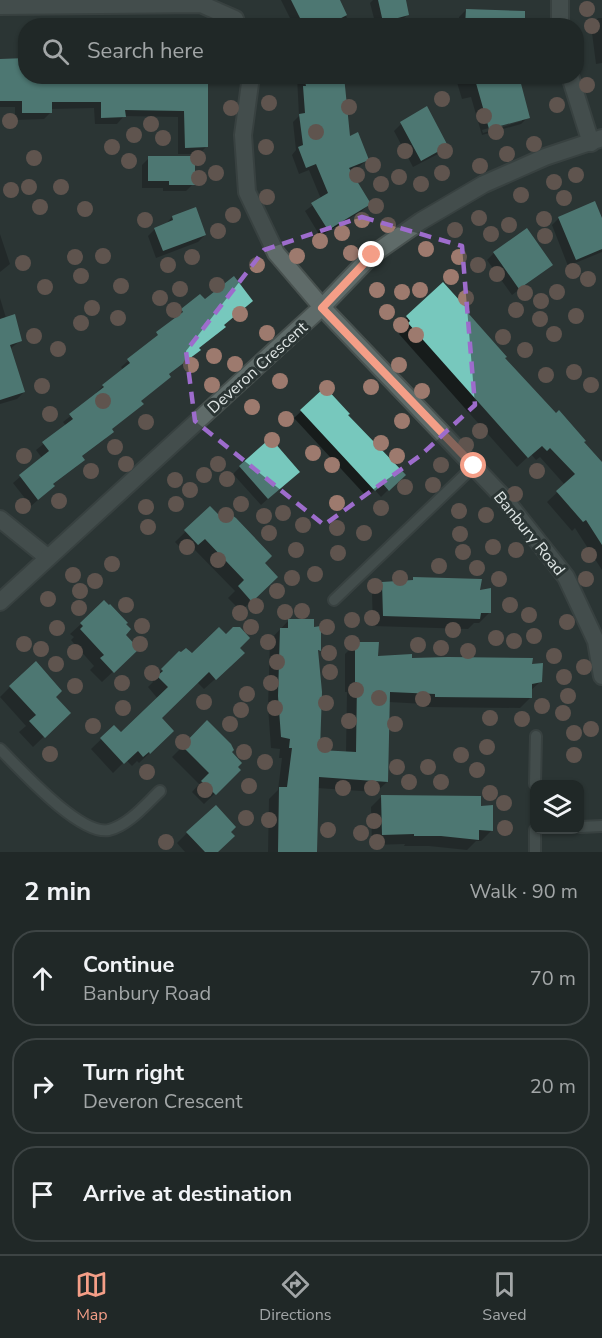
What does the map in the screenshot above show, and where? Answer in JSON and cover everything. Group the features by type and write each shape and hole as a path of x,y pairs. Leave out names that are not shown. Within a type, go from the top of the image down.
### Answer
{"street":[{"path":"560,0 560,18"},
{"path":"0,6 201,4 231,18"},
{"name":"Banbury Road","path":"250,84 243,135 247,192 276,253 322,308 503,497 566,577 596,640 602,676"},
{"path":"573,84 597,140"},
{"name":"Deveron Crescent","path":"0,602 322,308 372,255 421,220 484,184 545,157 597,140"},
{"path":"0,519 47,557"}],"lane":[{"path":"334,600 474,466"},
{"path":"535,780 536,736"},
{"path":"0,749 71,816 88,827 108,831 123,824 160,791"},
{"path":"584,827 602,826"},
{"path":"535,834 535,852"}],"highlighted area":[{"path":"362,217 462,246 475,405 421,455 324,525 195,421 186,351 264,250"}],"building":[{"path":"291,0 340,0 347,15 341,18 300,18"},
{"path":"378,0 406,0 409,15 382,18"},
{"path":"466,9 525,11 525,18 465,18"},
{"path":"18,58 18,84 208,84 208,147 185,148 184,111 125,110 126,117 101,118 101,102 52,102 52,113 22,113 22,101 0,101 0,59"},
{"path":"306,84 345,84 350,136 358,132 369,160 349,168 371,204 328,230 311,203 328,193 316,164 306,168 298,147 303,145 299,114 305,113 303,86 306,86"},
{"path":"476,84 521,84 530,118 489,129"},
{"path":"427,106 448,146 421,161 400,122"},
{"path":"148,156 195,156 195,185 169,185 169,181 148,181"},
{"path":"595,201 602,218 602,249 576,260 558,217"},
{"path":"196,207 206,235 163,251 154,228 173,220 172,216"},
{"path":"527,228 553,265 519,289 493,252"},
{"path":"234,276 253,301 224,325 226,327 199,348 201,350 169,374 171,377 141,401 144,404 112,429 114,432 82,456 85,460 53,484 55,486 38,500 19,475 49,451 42,442 73,419 69,414 130,363 127,359 158,335 156,332 183,312 181,309 200,294 205,299"},
{"path":"443,282 507,357 505,358 556,413 559,410 602,462 602,545 586,520 583,522 556,491 575,474 550,448 547,451 542,446 528,458 408,323 410,321 406,316"},
{"path":"15,314 22,341 10,345 25,392 0,400 0,319"},
{"path":"325,387 350,414 348,415 406,475 389,491 383,484 375,491 300,410"},
{"path":"267,441 271,445 274,442 300,472 268,499 239,466"},
{"path":"210,506 223,519 229,513 236,518 272,556 265,563 278,577 252,602 238,586 244,580 205,539 198,545 184,530"},
{"path":"413,577 482,579 480,590 491,588 491,613 481,613 480,619 383,616 382,582 413,580"},
{"path":"104,600 128,623 126,624 131,629 126,635 139,649 114,673 100,658 104,655 80,629 83,626 80,623"},
{"path":"288,619 314,619 314,627 321,626 321,651 318,650 322,692 320,750 356,752 355,642 379,642 378,656 412,654 412,658 533,658 532,664 543,663 542,682 532,684 532,698 435,697 435,694 390,692 388,782 319,777 317,852 278,852 279,787 287,787 292,748 289,748 290,739 281,737 278,696 280,628 288,628"},
{"path":"219,627 226,634 233,627 240,627 250,638 240,648 245,653 216,680 209,672 162,718 174,731 150,754 149,752 143,757 138,751 124,764 100,738 114,725 121,732 168,687 157,676 163,671 161,669 179,651 186,648 192,653"},
{"path":"36,661 62,691 56,697 71,713 45,738 29,721 36,715 9,686"},
{"path":"207,720 231,744 234,750 232,752 242,763 238,767 241,770 216,795 201,781 209,773 182,746"},
{"path":"381,795 481,796 481,806 493,805 493,831 479,830 479,840 414,836 414,834 382,835"},
{"path":"216,805 236,827 231,832 235,836 218,852 205,852 186,832"}],"route":[{"path":"372,255 322,308 474,466"}]}
